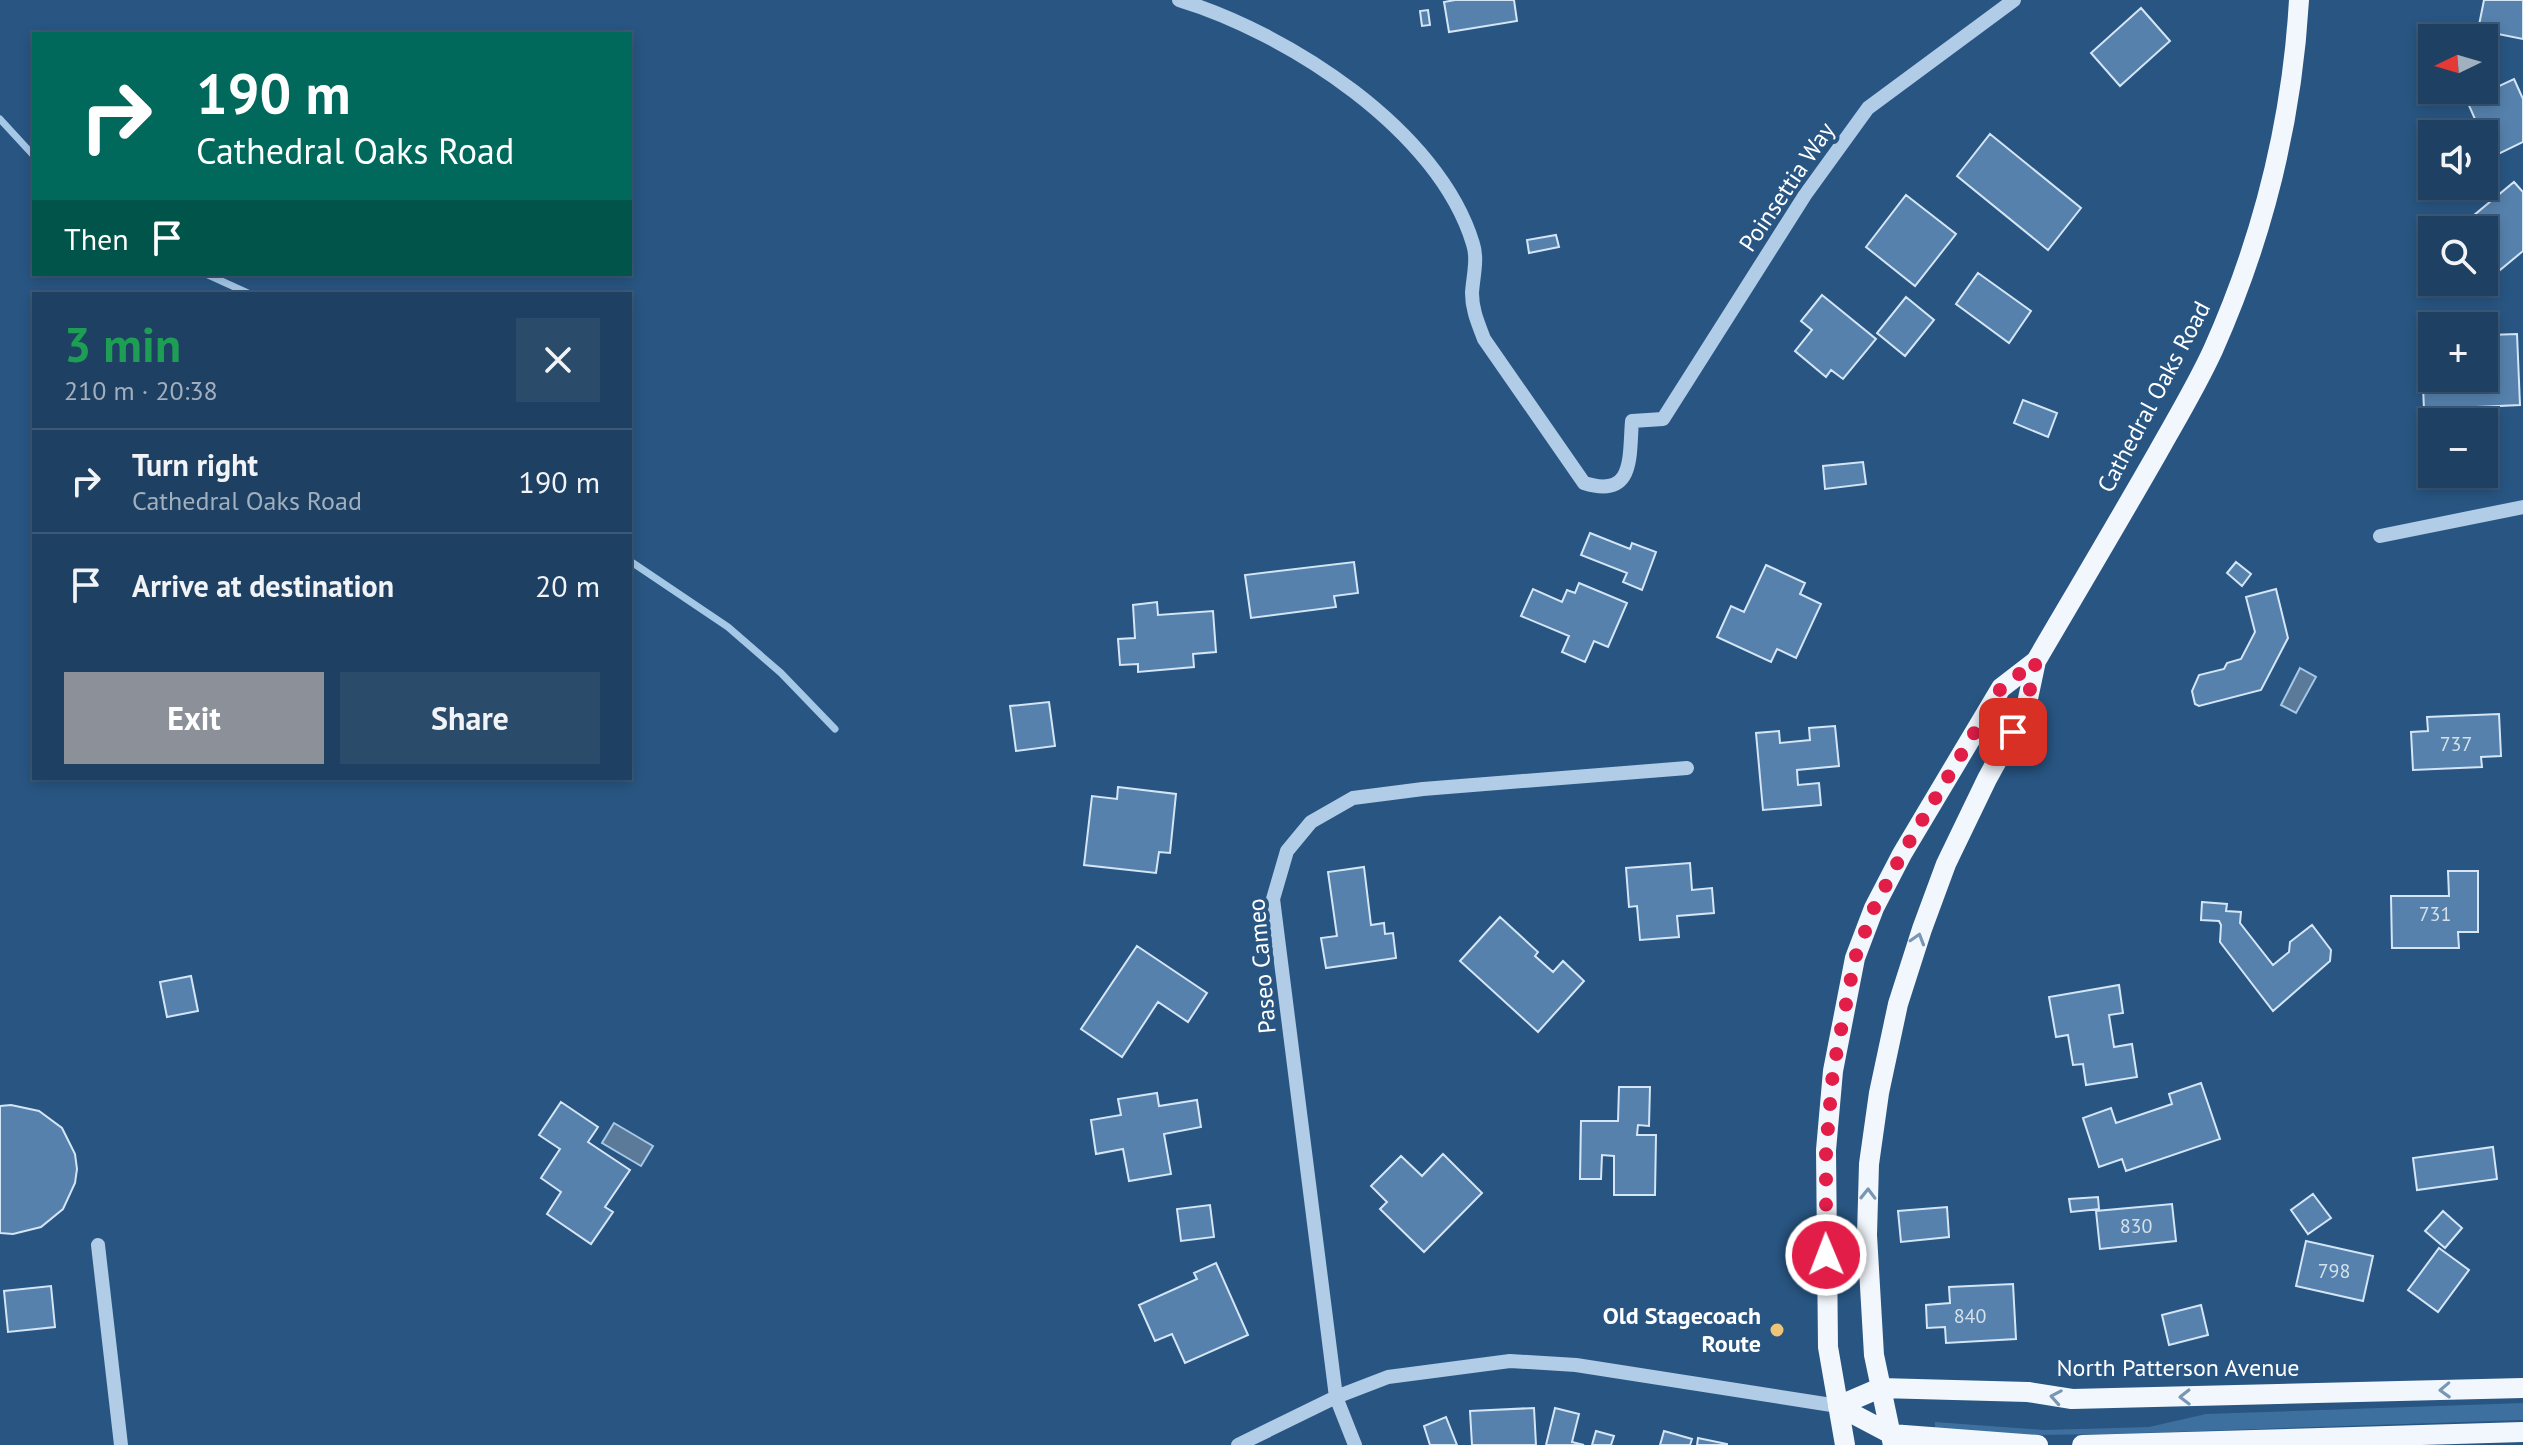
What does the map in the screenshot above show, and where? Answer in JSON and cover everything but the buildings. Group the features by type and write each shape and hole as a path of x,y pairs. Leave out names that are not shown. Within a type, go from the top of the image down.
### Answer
{"main road":[{"name":"Cathedral Oaks Road","path":"1892,1440 1874,1355 1867,1235 1869,1164 1879,1093 1898,1004 1946,864 2026,708 2036,661 2182,409 2212,352 2243,276 2265,212 2280,145 2295,65 2299,0"},
{"name":"Cathedral Oaks Road","path":"1845,1445 1828,1339 1826,1150 1833,1071 1855,958 1874,908 1902,854 2001,688 2036,661"},
{"name":"North Patterson Avenue","path":"1838,1406 1880,1388 2028,1392 2072,1399 2523,1388"},
{"path":"1838,1406 1892,1440 2038,1445"},
{"path":"2082,1445 2523,1432"}],"street":[{"name":"Poinsettia Way","path":"1179,0 1208,9 1280,44 1330,75 1415,145 1440,176 1475,248 1473,313 1484,339 1584,483 1607,487 1619,482 1629,471 1632,421 1663,419 1805,195 1868,108 2014,0"},
{"path":"2380,536 2523,507"},
{"name":"Paseo Cameo","path":"1355,1445 1336,1397 1273,899 1287,851 1311,822 1353,798 1423,789 1687,768"},
{"path":"98,1245 121,1445"},
{"path":"1238,1445 1336,1397 1388,1377 1510,1361 1576,1365 1838,1406"}],"shaded area":[{"path":"2300,668 2316,677 2296,713 2281,705"},
{"path":"614,1123 653,1146 641,1166 602,1143"},
{"path":"2523,1403 2523,1420 2114,1434 2025,1435 1935,1428 1935,1422 2044,1430 2149,1427 2206,1414"}],"waterway":[{"path":"0,119 32,154"},
{"path":"210,276 246,292"},
{"path":"632,562 728,627 781,673 835,729"}],"place":[{"name":"Old Stagecoach Route","path":"1777,1330"}],"route":[{"path":"1826,1255 1826,1150 1833,1071 1855,958 1874,908 1902,854 2001,688 2036,661 2026,708 2013,732"}]}
